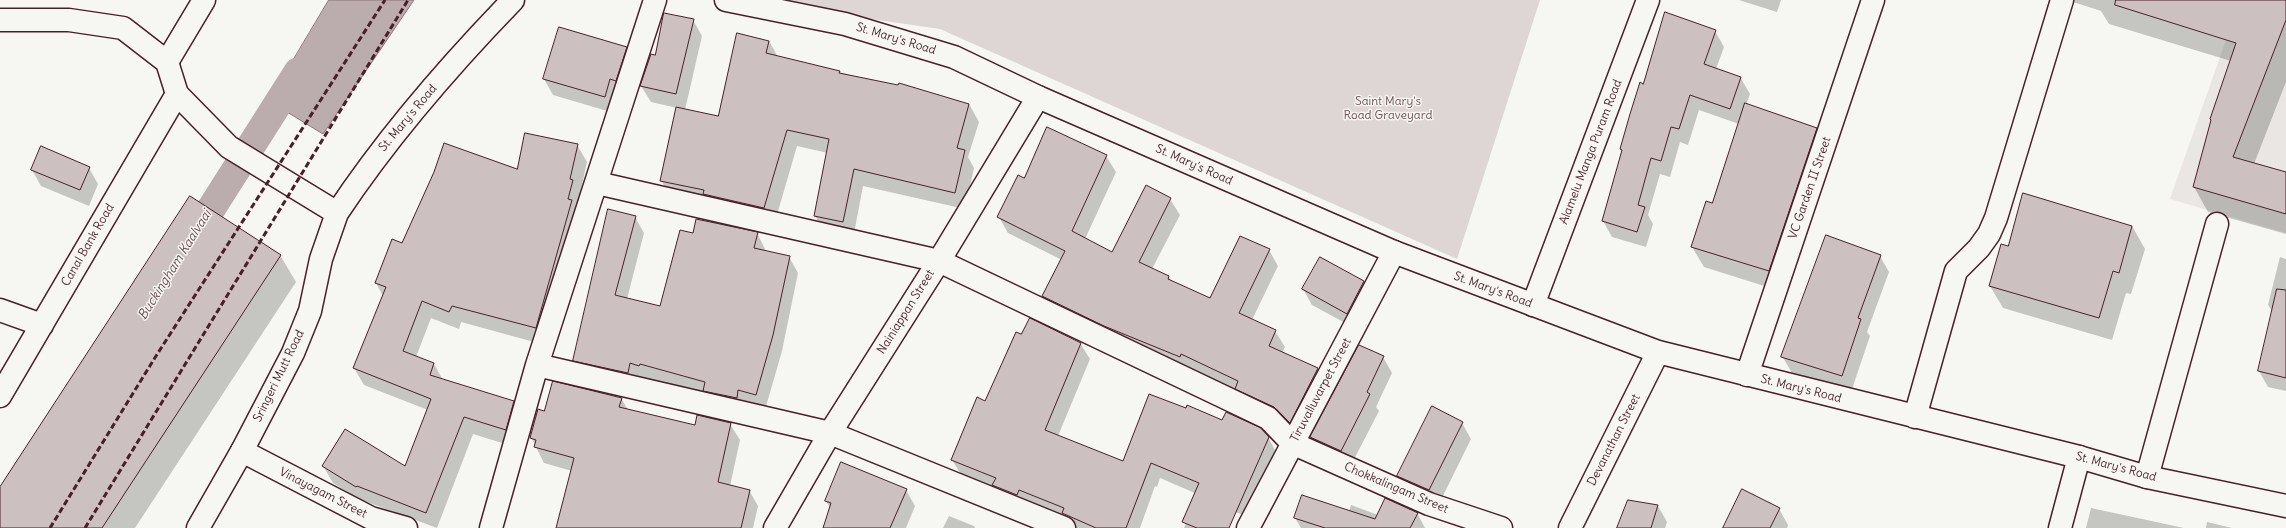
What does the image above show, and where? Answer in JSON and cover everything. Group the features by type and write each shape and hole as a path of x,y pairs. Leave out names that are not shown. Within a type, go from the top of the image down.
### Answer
{"street":[{"path":"167,62 204,0"},
{"name":"St. Mary's Road","path":"337,213 364,173 458,59 513,0"},
{"path":"490,528 537,365 655,0"},
{"name":"St. Mary's Road","path":"726,0 845,24 954,57 1038,97 1394,252 1658,352 2079,457 2147,477 2286,506"},
{"name":"Alamelu Manga Puram Road","path":"1534,304 1648,0"},
{"name":"VC Garden II Street","path":"1747,375 1873,0"},
{"path":"1915,417 1956,271 1979,248 1989,234 1996,218 2062,0"},
{"path":"0,20 69,20 123,28 167,62 177,94 229,147 337,213"},
{"name":"Canal Bank Road","path":"0,396 177,94"},
{"name":"Nainiappan Street","path":"775,528 830,433 939,261 1038,97"},
{"path":"597,182 939,261 1268,418 1292,443"},
{"name":"Sringeri Mutt Road","path":"198,528 242,451 293,353 310,311 321,259 337,213"},
{"path":"2147,477 2217,224"},
{"name":"Tiruvalluvarpet Street","path":"1248,528 1394,252"},
{"path":"0,310 42,325"},
{"name":"Devanathan Street","path":"1570,528 1658,352"},
{"path":"537,365 830,433 1064,528"},
{"name":"Chokkalingam Street","path":"1292,443 1429,504 1501,528"},
{"name":"Vinayagam Street","path":"242,451 371,518 406,528"},
{"path":"2060,528 2079,457"}],"shaded area":[{"path":"329,0 414,0 323,134 269,101"},
{"path":"2240,0 2286,0 2286,233 2170,199"}],"green space":[{"name":"Saint Mary's Road Graveyard","path":"740,0 1540,0 1457,259 940,29"}],"building":[{"path":"2116,0 2286,0 2286,20 2233,157 2286,172 2286,214 2193,187 2211,120 2210,119 2236,43 2115,5"},
{"path":"1665,12 1716,30 1704,64 1741,77 1730,109 1690,95 1679,129 1671,127 1661,161 1651,158 1638,205 1645,207 1637,232 1602,221 1622,150 1620,149 1630,114 1640,82 1643,84"},
{"path":"664,13 694,19 676,94 640,86 651,54 655,55"},
{"path":"559,27 627,47 616,81 610,79 605,97 543,79"},
{"path":"737,33 769,41 766,53 840,71 839,73 898,85 899,83 969,104 957,148 965,150 955,193 854,169 843,222 814,216 829,139 787,130 764,208 703,194 704,190 660,181 676,107 718,116"},
{"path":"1745,103 1817,128 1769,271 1691,247 1706,201 1712,203"},
{"path":"1047,127 1107,155 1072,231 1112,252 1146,185 1171,198 1139,262 1169,276 1168,279 1210,298 1240,236 1270,249 1239,313 1276,330 1269,346 1318,368 1290,423 1274,407 1235,389 1238,381 1181,354 1180,357 1104,326 1042,296 1065,251 997,217 1018,175 1024,178"},
{"path":"525,133 578,144 570,179 573,180 568,199 572,200 536,328 452,306 449,312 422,301 403,351 434,363 430,375 514,401 506,430 464,417 426,513 357,486 356,487 322,466 345,429 405,466 431,399 353,368 386,287 375,283 392,239 402,243 434,172 444,143 517,169"},
{"path":"41,146 90,167 80,190 31,170"},
{"path":"2023,193 2132,226 2119,273 2113,271 2099,318 1989,286 2001,244 2008,246"},
{"path":"190,196 281,255 102,528 0,528 0,487"},
{"path":"608,209 636,216 615,295 660,306 680,230 693,233 696,219 758,232 754,248 790,256 773,335 756,395 738,390 737,398 703,391 705,382 640,364 639,366 630,363 628,373 573,361"},
{"path":"1826,235 1881,255 1858,318 1861,319 1842,376 1781,357"},
{"path":"1320,257 1364,281 1347,314 1302,289"},
{"path":"2277,289 2286,290 2286,378 2258,371"},
{"path":"1030,318 1081,343 1045,430 1123,461 1149,394 1186,408 1187,405 1222,420 1226,412 1261,428 1269,437 1229,528 1197,528 1182,522 1199,483 1151,463 1126,528 1096,528 1062,513 1064,508 1019,490 1017,495 992,485 996,478 951,460 977,397 985,401 1016,332 1021,334"},
{"path":"1359,345 1384,356 1367,392 1370,394 1341,451 1310,437"},
{"path":"553,381 622,398 619,407 695,425 697,415 731,423 718,482 750,490 741,528 556,528 574,458 534,447 536,440 530,438 538,409 544,411"},
{"path":"1432,406 1463,422 1429,490 1397,476"},
{"path":"841,462 907,489 890,528 823,528 831,503 825,501"},
{"path":"1742,489 1780,508 1770,528 1723,528"},
{"path":"1302,495 1375,519 1385,498 1418,513 1410,528 1325,528 1294,518"},
{"path":"1628,500 1658,505 1651,528 1617,528"}],"waterway":[{"name":"Buckingham Kaalvaai","path":"190,242 298,72"}],"railway":[{"path":"50,528 156,356 385,0"},
{"path":"85,528 408,0"}]}
